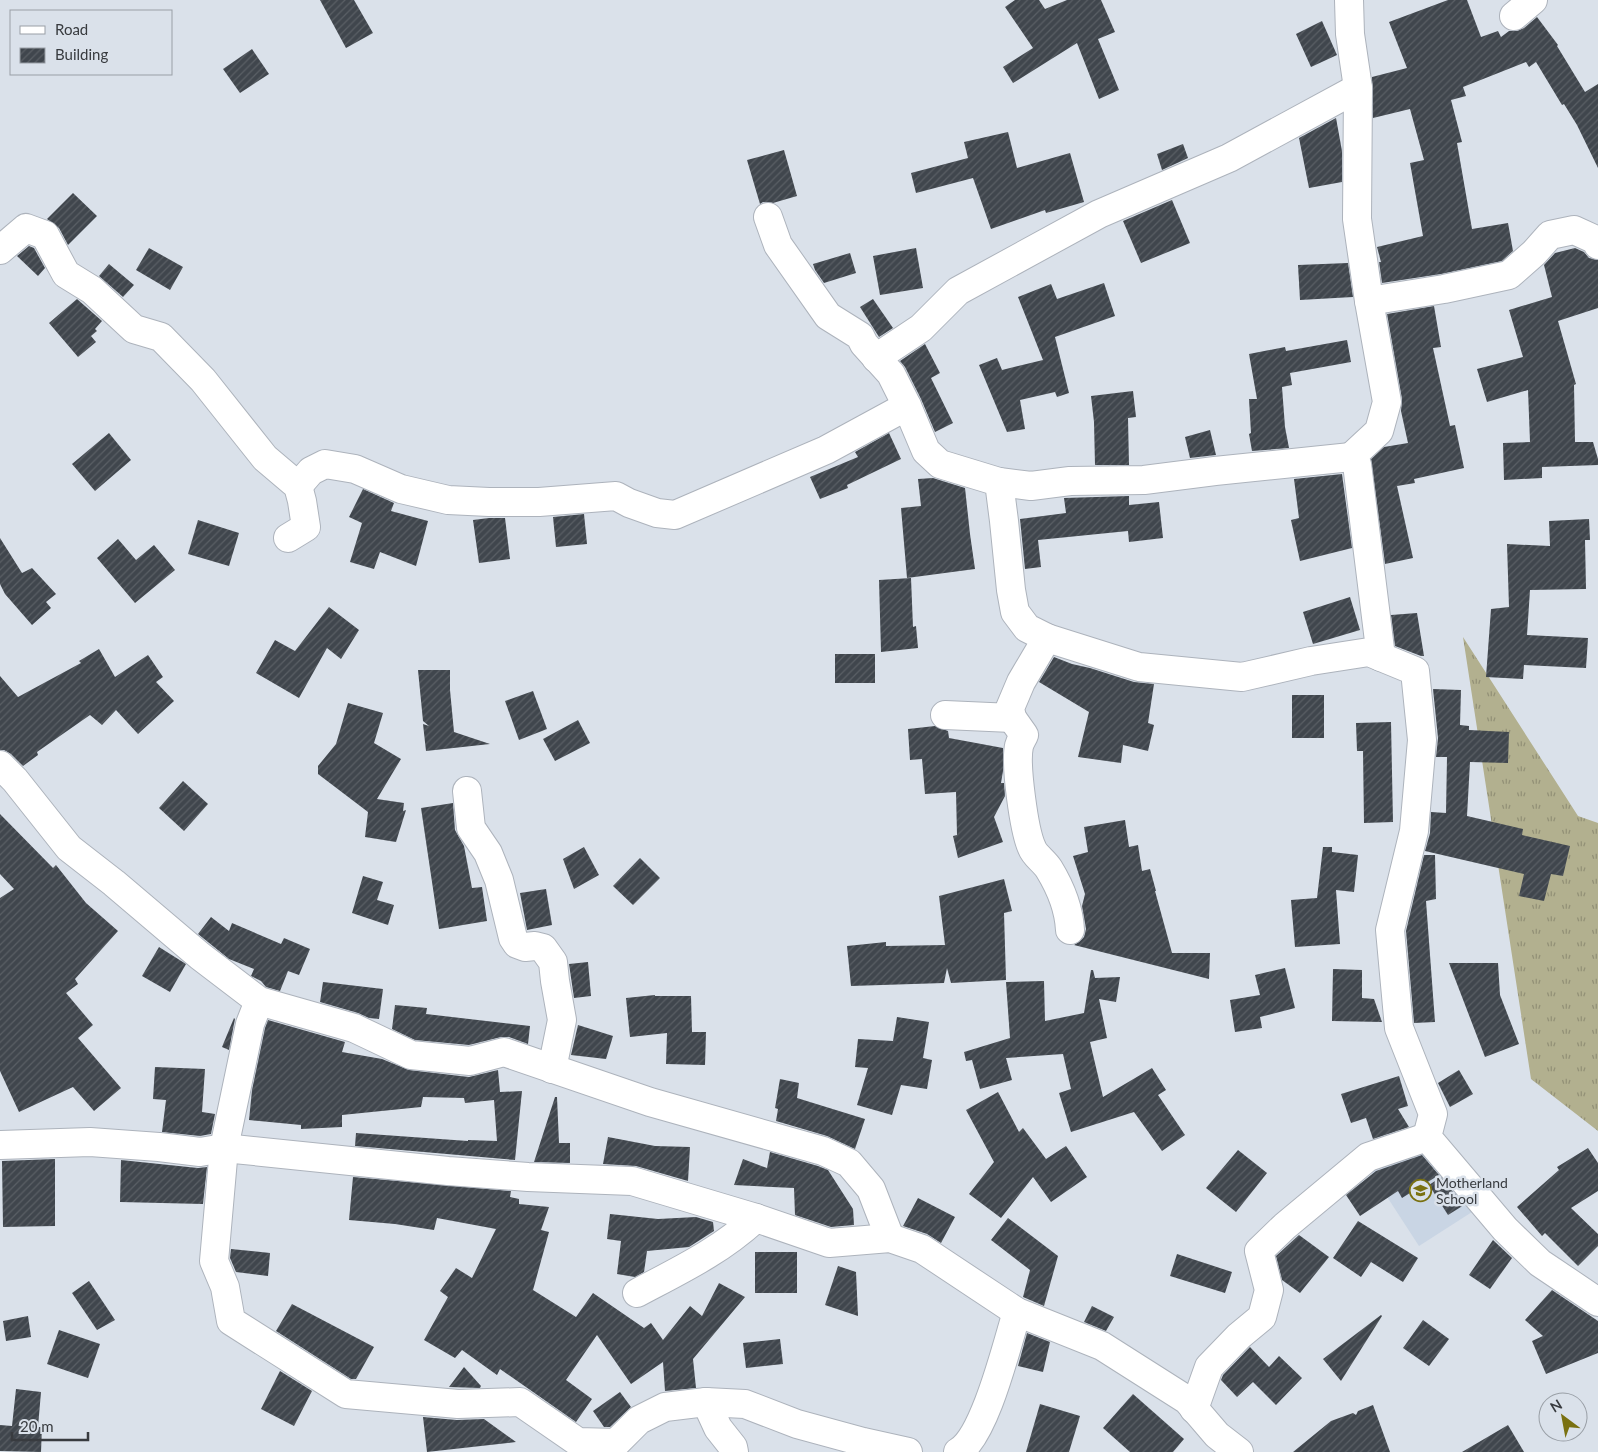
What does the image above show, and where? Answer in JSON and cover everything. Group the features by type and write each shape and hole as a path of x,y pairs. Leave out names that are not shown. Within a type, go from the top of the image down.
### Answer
{"street":[{"path":"768,217 778,245 828,316 860,336 864,344 891,374 926,451 940,464 999,482 1031,486 1070,481 1144,480 1351,457 1379,431 1387,402 1357,219 1358,88 1350,34 1349,0"},
{"path":"876,358 921,328 958,291 1100,214 1229,158 1358,88"},
{"path":"0,250 26,228 45,236 66,274 92,290 134,329 161,337 203,380 265,458 298,486 306,527 288,538"},
{"path":"1369,301 1444,289 1509,275 1534,253 1550,235 1574,230 1596,240 1598,245"},
{"path":"298,486 311,471 325,464 355,468 401,489 448,500 539,502 616,496 628,503 656,513 675,516 826,450 907,406"},
{"path":"1351,457 1357,464 1380,657"},
{"path":"999,482 1015,612 1027,628 1047,638 1139,667 1242,677 1311,661 1370,652 1415,672 1422,740 1414,830 1390,930 1399,1028 1433,1114 1427,1138"},
{"path":"1047,638 1021,682 1010,708 1012,718 1024,735 1019,747 1019,770 1022,808 1026,828 1032,850 1048,868 1062,896 1069,915 1070,930"},
{"path":"945,715 1012,718"},
{"path":"0,765 15,780 69,848 114,882 200,956 259,1001 354,1028 411,1055 470,1061 504,1052 668,1108 823,1151 849,1163 871,1189 890,1238"},
{"path":"467,791 471,828 488,853 499,880 513,938 517,944 543,948 553,962 562,1020 552,1069"},
{"path":"259,1001 250,1024 224,1148 214,1261 225,1287 231,1321 346,1394 458,1404 520,1402 578,1442 611,1448 639,1420 665,1406 706,1402 745,1404 797,1424 908,1452"},
{"path":"1427,1138 1505,1229 1540,1263 1598,1302"},
{"path":"1194,1409 1209,1367 1239,1336 1262,1316 1270,1290 1259,1251 1368,1157 1427,1138"},
{"path":"0,1145 90,1142 159,1146 200,1152 224,1148 448,1171 528,1177 632,1181 756,1218 829,1243 890,1238 922,1249 1017,1312 1102,1346 1187,1400 1218,1435 1239,1452"},
{"path":"637,1293 712,1254 756,1218"},
{"path":"958,1452 970,1442 984,1414 1017,1312"},
{"path":"706,1402 718,1428 734,1447 734,1452"}],"shaded area":[{"name":"Motherland School","path":"1420,1137 1472,1212 1419,1246 1369,1169"}],"green space":[{"path":"1463,637 1578,816 1598,823 1598,1131 1531,1079"}],"building":[{"path":"320,0 354,0 373,33 346,48"},
{"path":"1015,0 1039,0 1045,9 1067,0 1101,0 1115,32 1098,39 1119,90 1099,99 1077,43 1013,83 1003,67 1033,48 1005,7"},
{"path":"1448,0 1467,0 1481,37 1498,31 1501,37 1509,31 1517,31 1524,28 1537,17 1558,45 1585,92 1598,84 1598,168 1577,125 1564,104 1562,105 1536,62 1529,67 1526,62 1463,87 1466,96 1451,100 1462,142 1457,143 1472,229 1508,223 1513,251 1502,261 1441,274 1382,283 1379,262 1381,262 1377,247 1423,236 1410,163 1424,160 1410,109 1373,118 1372,77 1407,68 1389,22"},
{"path":"1322,21 1337,55 1311,67 1296,34"},
{"path":"252,49 269,74 240,93 223,69"},
{"path":"1336,118 1342,151 1342,182 1309,188 1299,138"},
{"path":"1008,132 1017,168 1070,153 1084,202 1046,213 1045,210 991,229 973,178 916,193 911,173 968,158 964,142"},
{"path":"1183,144 1188,158 1162,170 1157,154"},
{"path":"784,150 797,196 773,203 763,202 760,204 747,160"},
{"path":"73,193 97,216 68,245 59,228 47,219"},
{"path":"1172,200 1190,243 1141,263 1123,221"},
{"path":"29,246 34,248 45,268 38,276 17,256"},
{"path":"149,248 183,267 170,290 136,270"},
{"path":"916,248 923,288 880,295 873,256"},
{"path":"1575,248 1584,252 1589,258 1598,260 1598,308 1558,321 1576,384 1574,385 1575,442 1593,442 1598,465 1542,467 1542,478 1504,480 1503,443 1530,442 1528,390 1487,402 1477,369 1523,357 1509,310 1552,297 1544,265 1555,253"},
{"path":"850,253 856,273 824,283 813,264"},
{"path":"1348,263 1353,297 1300,300 1298,265"},
{"path":"109,264 134,285 123,297 99,276"},
{"path":"1104,283 1115,316 1055,337 1069,393 1057,397 1055,392 1020,400 1025,429 1007,432 979,365 997,358 1002,370 1043,360 1018,297 1051,284 1057,299"},
{"path":"77,299 102,321 95,329 97,331 91,336 96,342 78,357 49,323"},
{"path":"873,299 893,328 879,337 860,307"},
{"path":"1434,306 1441,347 1433,348 1450,426 1455,425 1464,468 1414,479 1415,483 1397,486 1413,558 1385,564 1371,459 1384,447 1408,443 1401,411 1402,399 1387,314"},
{"path":"1347,340 1351,362 1290,373 1292,385 1282,387 1285,427 1289,448 1252,451 1249,434 1251,433 1249,399 1257,399 1249,354 1285,347 1286,351"},
{"path":"925,344 940,373 931,378 953,423 935,432 921,399 900,361"},
{"path":"1133,391 1136,417 1128,418 1129,465 1095,465 1091,396"},
{"path":"1210,430 1216,455 1190,458 1185,437"},
{"path":"109,433 131,460 95,491 72,464"},
{"path":"889,433 901,459 847,485 848,488 820,499 810,477 858,457 855,452"},
{"path":"1342,474 1352,548 1300,561 1291,520 1299,518 1294,479"},
{"path":"933,478 965,488 975,569 907,578 901,508 921,506 918,479"},
{"path":"363,489 394,503 391,511 428,521 416,566 380,552 374,569 350,562 362,523 349,517"},
{"path":"1129,496 1129,505 1159,502 1163,538 1129,542 1128,531 1038,540 1041,567 1025,569 1020,519 1066,513 1064,498"},
{"path":"584,514 587,544 556,547 553,517"},
{"path":"505,518 510,559 479,563 473,520"},
{"path":"1589,519 1590,540 1585,540 1586,589 1530,590 1527,635 1588,638 1586,668 1524,665 1523,679 1486,677 1491,609 1509,607 1507,544 1550,546 1549,521"},
{"path":"198,520 239,533 229,566 188,554"},
{"path":"0,538 22,573 32,568 56,594 46,602 51,608 32,625 5,594 0,584"},
{"path":"118,539 136,560 154,545 175,570 135,603 97,558"},
{"path":"911,578 913,627 916,626 918,648 881,652 879,580"},
{"path":"1350,597 1360,630 1313,644 1303,612"},
{"path":"329,607 359,630 341,659 327,648 299,698 256,673 275,640 295,651"},
{"path":"1417,613 1424,656 1395,646 1391,615"},
{"path":"99,649 115,677 148,655 163,677 156,682 174,701 138,734 116,710 102,725 90,715 37,752 38,755 23,766 11,754 0,750 0,676 18,697 81,663 79,661"},
{"path":"835,654 875,654 875,683 835,683"},
{"path":"1054,657 1134,682 1154,684 1148,723 1154,725 1148,751 1123,745 1121,763 1078,757 1089,712 1039,682"},
{"path":"418,670 450,670 454,732 490,744 426,751 423,724 429,726 423,721"},
{"path":"1433,689 1461,690 1460,725 1469,726 1469,730 1509,732 1508,763 1470,762 1467,816 1523,829 1522,835 1570,846 1563,876 1551,874 1544,901 1519,896 1524,874 1425,851 1430,833 1431,812 1446,813 1447,757 1436,757 1438,738"},
{"path":"533,691 547,729 519,740 505,701"},
{"path":"1292,695 1324,695 1324,738 1292,738"},
{"path":"348,703 383,713 374,743 401,759 377,799 404,803 403,811 406,810 396,842 365,837 368,812 318,774 318,766 336,744"},
{"path":"578,720 590,743 555,761 543,739"},
{"path":"1391,722 1393,822 1364,823 1363,751 1357,751 1356,723"},
{"path":"935,726 948,731 949,738 1003,748 1001,783 1004,783 1005,796 994,817 1003,842 958,858 953,836 957,835 956,792 925,794 922,759 910,760 908,729"},
{"path":"183,781 208,804 184,831 159,808"},
{"path":"453,803 455,830 464,846 472,888 482,887 487,921 439,929 421,808"},
{"path":"0,814 53,868 56,865 86,903 118,931 75,979 78,984 66,993 93,1025 78,1038 121,1088 94,1111 73,1087 19,1112 0,1071 0,898 14,889 0,874"},
{"path":"1125,820 1129,847 1138,845 1142,871 1150,869 1172,953 1210,953 1209,979 1074,945 1084,937 1086,929 1082,906 1085,894 1073,856 1088,852 1084,827"},
{"path":"584,847 599,875 574,889 563,859"},
{"path":"1323,847 1332,847 1332,852 1358,855 1354,892 1336,890 1340,944 1295,947 1291,900 1317,898"},
{"path":"1424,855 1435,855 1436,899 1426,901 1435,1022 1414,1023 1406,931"},
{"path":"640,858 660,878 633,905 613,886"},
{"path":"363,876 383,882 377,900 394,905 388,925 352,913"},
{"path":"1004,879 1012,911 1004,913 1006,980 951,983 947,968 944,983 851,986 847,946 886,942 886,946 945,945 939,896"},
{"path":"546,889 552,925 527,930 520,893"},
{"path":"211,917 229,931 232,923 281,944 284,938 310,949 299,975 288,971 280,991 266,987 261,981 251,976 254,969 229,959 198,934"},
{"path":"159,947 186,964 170,992 142,976"},
{"path":"588,962 591,996 574,998 569,964"},
{"path":"1449,963 1498,963 1500,995 1519,1044 1485,1057"},
{"path":"1285,968 1295,1008 1260,1017 1262,1028 1235,1032 1230,1000 1260,995 1255,975"},
{"path":"1333,969 1362,970 1362,998 1374,999 1382,1022 1332,1021"},
{"path":"1091,970 1093,970 1095,978 1120,977 1116,1002 1099,999 1107,1038 1090,1042 1103,1097 1152,1068 1166,1090 1158,1095 1185,1135 1162,1151 1134,1112 1071,1132 1059,1093 1071,1089 1063,1054 1006,1058 1012,1080 980,1089 972,1060 966,1061 964,1052 1010,1038 1006,982 1044,981 1045,1021 1084,1013"},
{"path":"323,982 383,989 379,1019 369,1018 320,1002"},
{"path":"655,995 691,996 692,1032 706,1032 705,1065 666,1064 667,1033 630,1037 626,998"},
{"path":"395,1005 427,1008 426,1014 530,1026 528,1044 509,1037 501,1037 469,1045 415,1040 392,1029"},
{"path":"897,1017 929,1022 923,1058 932,1060 927,1089 901,1085 892,1115 857,1105 868,1068 855,1067 858,1039 893,1041"},
{"path":"235,1019 229,1050 222,1047"},
{"path":"268,1020 345,1042 342,1052 382,1059 409,1070 469,1077 498,1070 500,1092 522,1091 515,1160 355,1146 356,1133 468,1141 497,1141 494,1100 465,1103 464,1098 423,1097 421,1107 342,1115 342,1127 301,1129 301,1125 249,1120 252,1090"},
{"path":"578,1025 613,1036 606,1059 571,1055"},
{"path":"155,1067 205,1069 202,1112 215,1114 211,1134 200,1136 162,1132 166,1100 153,1099"},
{"path":"1459,1070 1473,1094 1450,1107 1438,1083"},
{"path":"1399,1076 1408,1106 1398,1109 1409,1127 1373,1139 1366,1118 1351,1123 1341,1094"},
{"path":"780,1079 799,1083 797,1098 865,1119 855,1149 827,1136 776,1121 778,1109 775,1108"},
{"path":"998,1092 1019,1132 1023,1128 1046,1159 1066,1146 1087,1177 1051,1202 1033,1177 1001,1218 969,1194 994,1162 966,1110"},
{"path":"555,1097 557,1097 559,1143 570,1143 570,1163 534,1162"},
{"path":"608,1137 655,1146 690,1147 688,1181 636,1166 603,1164"},
{"path":"1588,1148 1598,1163 1598,1191 1571,1208 1598,1234 1598,1246 1578,1266 1545,1233 1542,1236 1517,1207 1559,1170 1557,1167"},
{"path":"1238,1150 1267,1173 1236,1212 1206,1188"},
{"path":"770,1152 828,1170 853,1209 854,1225 831,1227 795,1215 794,1188 734,1185 743,1159 767,1168"},
{"path":"1422,1155 1439,1175 1402,1198 1398,1191 1360,1216 1346,1195 1376,1171"},
{"path":"55,1159 55,1226 3,1227 2,1161"},
{"path":"121,1160 198,1168 207,1167 203,1204 120,1202"},
{"path":"353,1177 511,1191 510,1197 519,1199 519,1204 549,1207 541,1230 549,1232 533,1290 576,1317 593,1293 644,1328 651,1323 663,1340 690,1306 702,1316 719,1283 745,1297 693,1359 696,1388 665,1391 663,1362 631,1384 597,1335 566,1380 592,1399 576,1422 500,1369 497,1375 462,1350 455,1358 424,1340 448,1297 440,1291 456,1268 472,1278 496,1229 437,1218 434,1230 349,1220"},
{"path":"1441,1177 1464,1205 1448,1215 1429,1185"},
{"path":"918,1198 955,1217 941,1243 927,1234 903,1226"},
{"path":"610,1214 658,1219 696,1217 713,1222 714,1231 689,1247 647,1251 644,1272 635,1277 617,1274 621,1241 607,1239"},
{"path":"1008,1218 1058,1256 1044,1306 1023,1297 1030,1270 991,1240"},
{"path":"1358,1221 1418,1258 1403,1282 1371,1262 1361,1277 1333,1258"},
{"path":"1299,1235 1329,1257 1300,1293 1282,1280 1276,1256"},
{"path":"1493,1240 1512,1258 1490,1289 1469,1275"},
{"path":"231,1249 270,1253 268,1276 236,1272 230,1258"},
{"path":"755,1252 797,1252 797,1293 755,1293"},
{"path":"1177,1254 1232,1272 1225,1293 1170,1276"},
{"path":"838,1266 856,1272 858,1316 825,1305"},
{"path":"89,1281 115,1320 97,1330 72,1293"},
{"path":"1552,1290 1598,1321 1598,1353 1546,1374 1532,1341 1543,1336 1525,1320"},
{"path":"292,1304 374,1347 356,1379 351,1379 276,1331"},
{"path":"1092,1306 1114,1317 1106,1331 1084,1322"},
{"path":"28,1316 31,1337 6,1341 3,1321"},
{"path":"1382,1316 1341,1381 1323,1359"},
{"path":"1423,1320 1449,1339 1429,1366 1403,1348"},
{"path":"59,1330 100,1344 88,1378 47,1364"},
{"path":"1027,1333 1050,1342 1043,1372 1018,1366"},
{"path":"780,1339 783,1364 746,1368 743,1343"},
{"path":"1250,1347 1269,1367 1279,1356 1302,1378 1276,1405 1253,1382 1237,1397 1221,1380 1223,1375"},
{"path":"464,1367 481,1386 480,1388 449,1387"},
{"path":"280,1371 312,1391 294,1426 261,1409"},
{"path":"16,1389 41,1392 38,1427 42,1427 41,1452 0,1451 0,1425 12,1426"},
{"path":"620,1392 631,1407 610,1427 604,1427 593,1411"},
{"path":"1133,1394 1184,1439 1173,1452 1130,1452 1103,1428"},
{"path":"1040,1404 1080,1416 1069,1452 1026,1452"},
{"path":"1373,1405 1390,1452 1293,1452 1331,1421 1353,1413 1356,1415 1358,1411"},
{"path":"423,1417 457,1420 484,1419 516,1442 427,1452"},
{"path":"1508,1425 1524,1452 1462,1452"}],"place":[{"name":"Motherland School","path":"1420,1190"}]}
